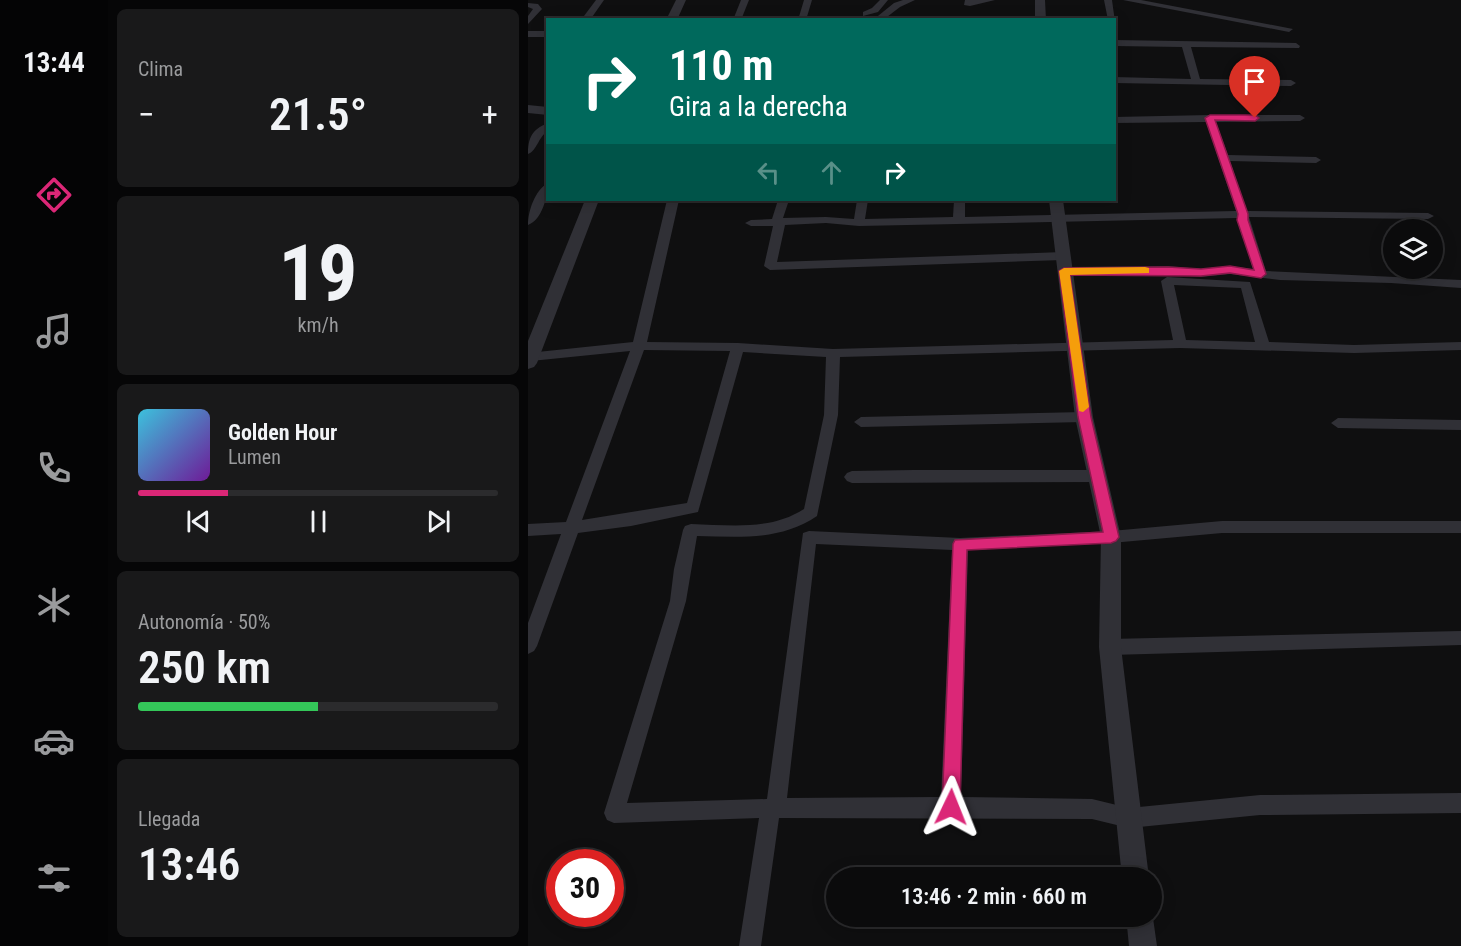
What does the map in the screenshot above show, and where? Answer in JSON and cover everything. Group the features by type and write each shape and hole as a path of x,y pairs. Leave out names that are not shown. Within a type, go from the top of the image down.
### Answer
{"street":[{"path":"586,18 600,0"},
{"path":"672,18 681,0"},
{"path":"738,18 745,0"},
{"path":"803,18 808,0"},
{"path":"865,17 869,0"},
{"path":"865,17 884,0"},
{"path":"880,18 897,4 910,0"},
{"path":"970,0 967,3 991,0"},
{"path":"1040,0 1041,18"},
{"path":"1108,0 1112,18"},
{"path":"1127,0 1289,29"},
{"path":"528,5 538,9 528,21"},
{"path":"528,34 546,34"},
{"path":"1116,43 1296,46"},
{"path":"1185,43 1196,80"},
{"path":"1116,80 1291,83"},
{"path":"528,109 546,111"},
{"path":"1210,118 1261,274"},
{"path":"1116,120 1300,118"},
{"path":"528,151 536,134 546,127"},
{"path":"1223,158 1316,160"},
{"path":"528,222 546,190"},
{"path":"592,201 530,356 639,346 738,347 833,353 1180,344 1354,349 1461,346"},
{"path":"528,646 639,346 673,201"},
{"path":"783,201 770,266 1063,264 1201,273 1230,270 1261,274 1401,279 1461,284"},
{"path":"859,223 862,201"},
{"path":"959,201 959,221"},
{"path":"1057,209 1084,417 1111,537 1110,647 1135,867"},
{"path":"751,223 826,220 859,223 959,221 1057,209 1428,216"},
{"path":"1180,344 1167,281 1246,285 1263,346"},
{"path":"528,530 573,528 653,518 693,508 738,347"},
{"path":"833,353 831,415 810,512 789,526 755,530 691,530 678,601 614,813 773,808 951,807 1092,809 1129,818 1260,805 1461,803"},
{"path":"861,422 1084,417"},
{"path":"1338,423 1461,425"},
{"path":"852,477 916,474 1002,477 1098,476"},
{"path":"750,946 773,808 809,537 960,544 1111,537 1222,527 1461,527"},
{"path":"951,807 960,544"},
{"path":"1110,647 1461,638"},
{"path":"1141,927 1143,946"}],"slow traffic":[{"path":"1083,407 1064,271 1145,270"}],"route":[{"path":"951,807 960,544 1111,537 1084,417 1064,271 1168,270 1201,273 1245,270 1261,274 1210,118 1255,118"}]}
